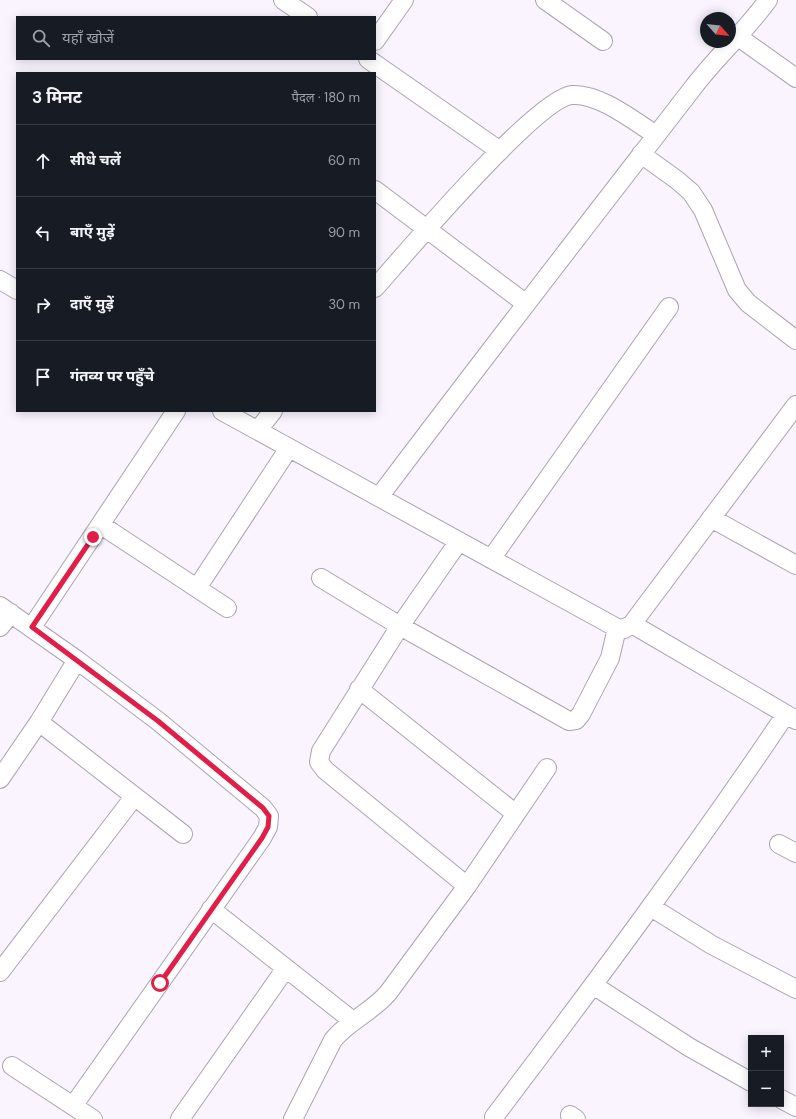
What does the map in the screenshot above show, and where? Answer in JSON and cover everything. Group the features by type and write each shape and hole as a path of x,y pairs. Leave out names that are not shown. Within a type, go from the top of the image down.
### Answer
{"street":[{"path":"283,0 307,16"},
{"path":"376,40 404,0"},
{"path":"379,497 525,303 702,75 768,0"},
{"path":"556,3 603,42"},
{"path":"737,36 796,78"},
{"path":"369,60 500,151"},
{"path":"376,287 500,151 530,121 555,103 571,95 588,97 603,102 656,135"},
{"path":"641,154 678,180 691,192 703,210 737,290 748,303 796,340"},
{"path":"376,191 525,303"},
{"path":"0,280 16,289"},
{"path":"491,559 669,307"},
{"path":"321,578 400,626 569,721 576,720 581,714 610,658 624,626 711,518 796,405"},
{"path":"32,627 175,412"},
{"path":"224,412 459,542 624,626 791,717 494,1117"},
{"path":"258,430 272,412"},
{"path":"197,588 289,448"},
{"path":"711,518 796,564"},
{"path":"101,525 227,608"},
{"path":"459,542 400,626 359,689 321,751 319,762 325,770 467,886"},
{"path":"4,615 32,627 77,660 164,726 263,808 269,816 268,827 262,838 73,1106"},
{"path":"0,779 39,722 77,660"},
{"path":"359,689 516,814"},
{"path":"39,722 183,834"},
{"path":"293,1119 333,1040 340,1030 379,1004 467,886 547,768"},
{"path":"0,972 134,797"},
{"path":"779,844 796,853"},
{"path":"651,907 712,945 796,989"},
{"path":"211,909 353,1021"},
{"path":"180,1119 286,968"},
{"path":"593,985 676,1040 748,1080"},
{"path":"12,1066 93,1119"},
{"path":"784,1101 796,1108"}],"route":[{"path":"93,537 32,627 158,721 263,808 269,816 268,827 262,838 160,983"}]}
